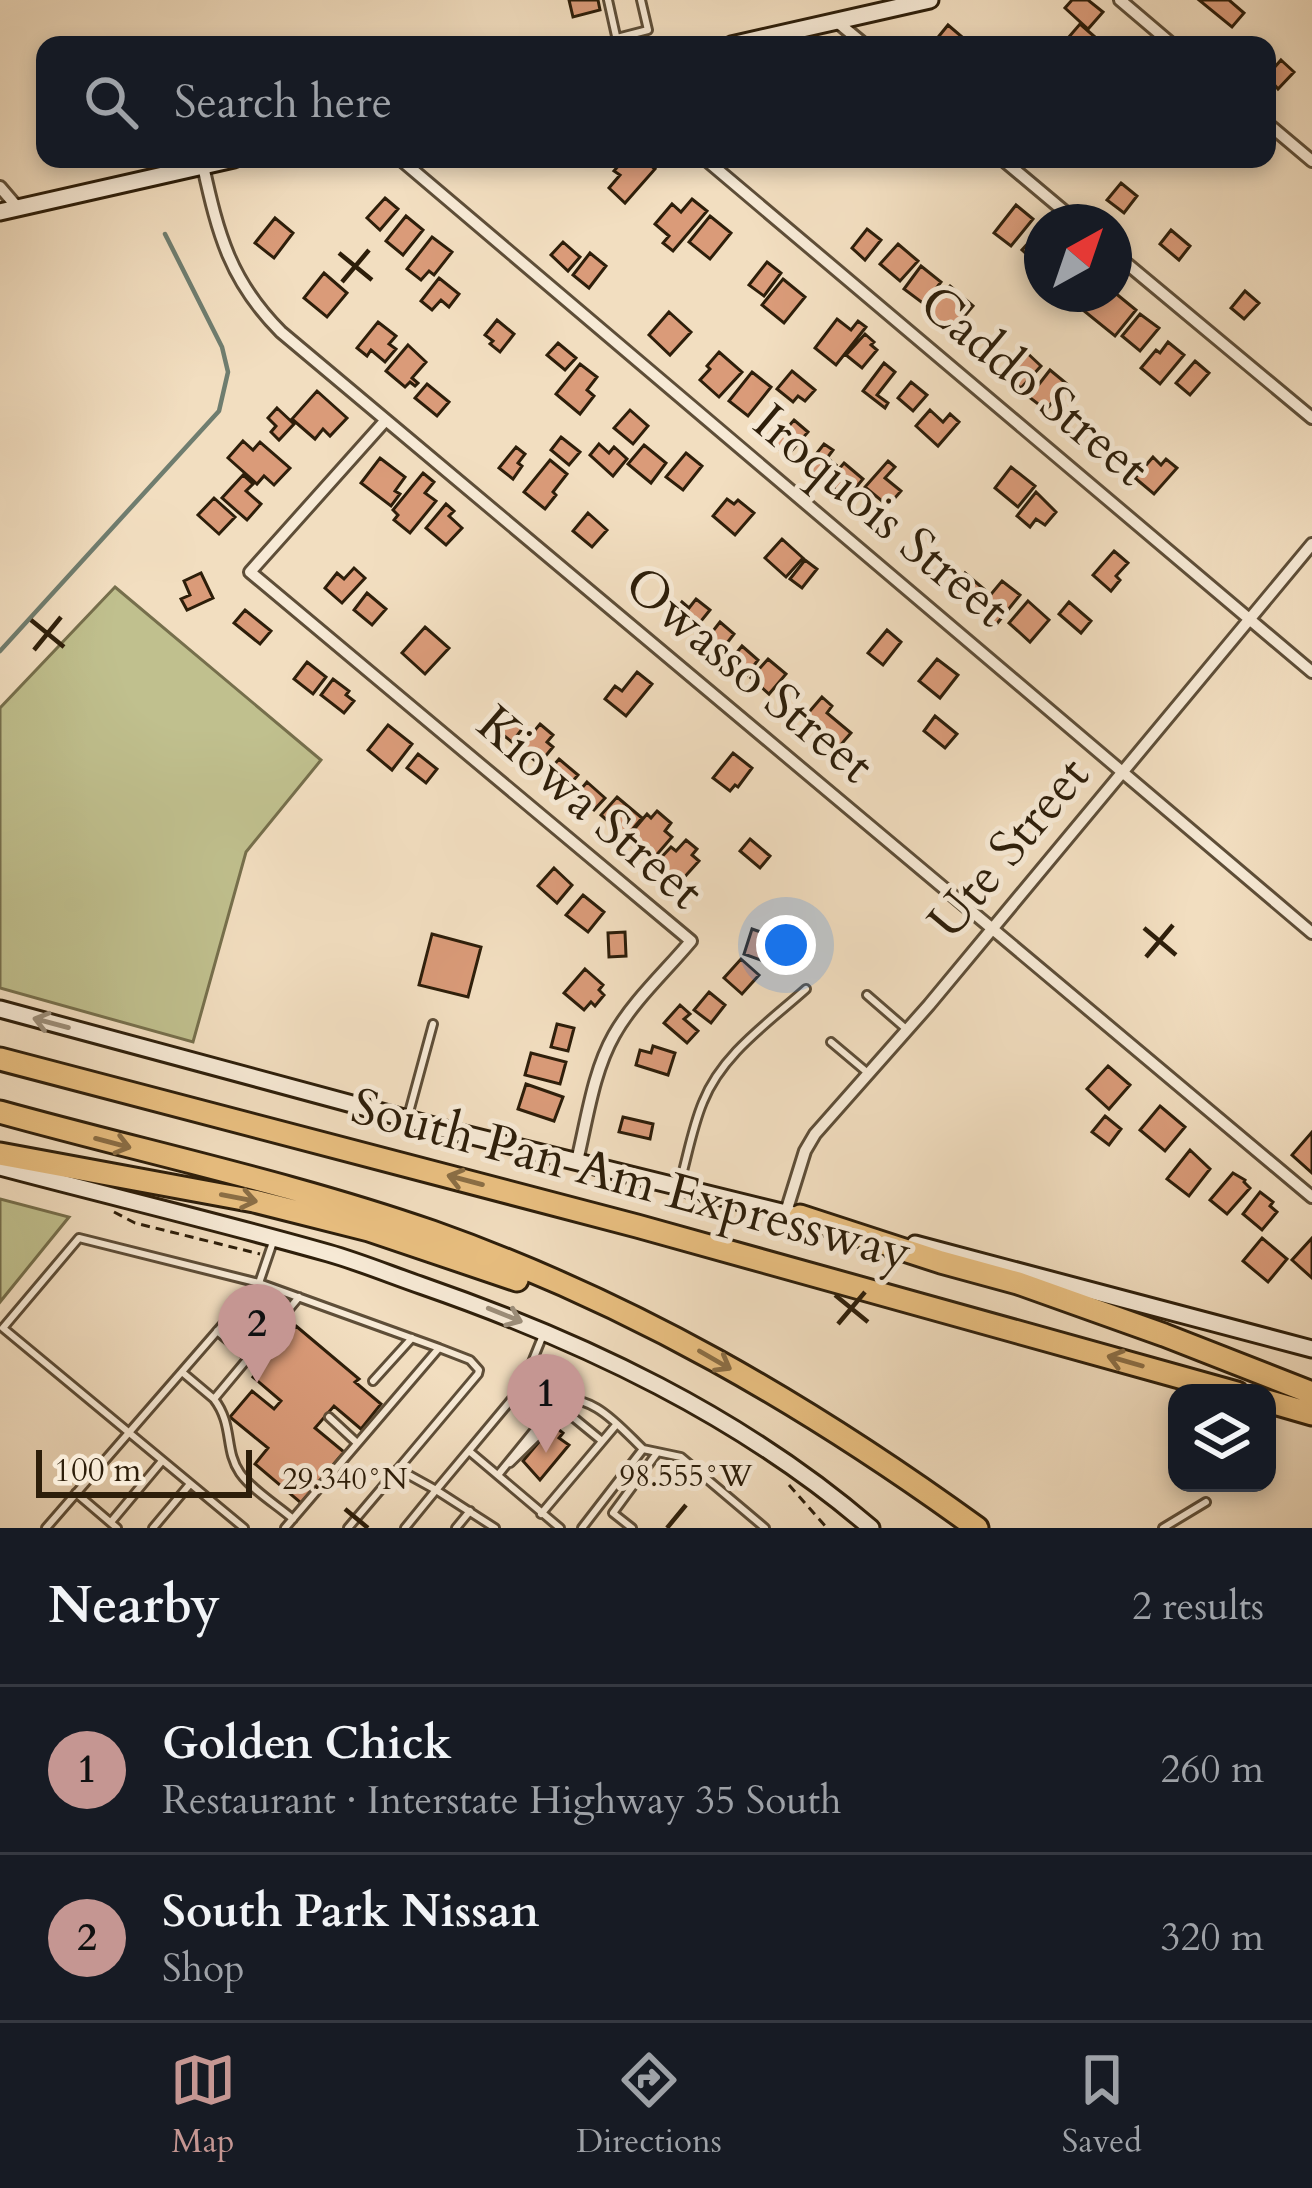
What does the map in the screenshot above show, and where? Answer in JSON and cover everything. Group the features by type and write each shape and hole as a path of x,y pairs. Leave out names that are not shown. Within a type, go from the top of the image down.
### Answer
{"highway":[{"name":"South Pan Am Expressway","path":"0,1059 659,1232 1205,1384"},
{"name":"South Pan Am Expressway","path":"0,1112 352,1206 529,1270 647,1322 826,1424 976,1528"},
{"path":"0,1154 254,1201 369,1230 647,1322"},
{"path":"793,1214 1055,1295 1312,1393"},
{"path":"1276,1404 1312,1414"}],"main road":[{"path":"770,36 929,0"},
{"path":"0,212 194,168"},
{"path":"0,1009 407,1119 944,1251 1312,1349"},
{"path":"0,1167 332,1254 492,1310 588,1350 730,1426 793,1466 871,1528"}],"street":[{"path":"1120,0 1162,36"},
{"path":"836,21 854,36"},
{"path":"1276,131 1312,161"},
{"name":"Owasso Street","path":"203,168 220,238 238,279 280,332 1312,1197"},
{"name":"Iroquois Street","path":"411,168 1312,933"},
{"name":"Caddo Street","path":"716,168 1312,672"},
{"path":"1013,168 1056,204"},
{"path":"0,188 19,208"},
{"path":"1132,268 1312,418"},
{"name":"Kiowa Street","path":"385,422 250,572 691,941 610,1042 577,1161"},
{"name":"Ute Street","path":"793,1214 806,1150 815,1134 908,1030 1312,544"}],"lane":[{"path":"608,0 617,36"},
{"path":"633,36 648,30 641,0"},
{"path":"679,1186 702,1103 713,1082 735,1052 806,989"},
{"path":"866,995 908,1030"},
{"path":"407,1119 433,1024"},
{"path":"831,1042 869,1074"},
{"path":"244,1528 3,1328 80,1238 259,1283 470,1360 478,1375 348,1528"},
{"path":"48,1527 259,1283 275,1239"},
{"path":"214,1399 298,1297"},
{"path":"217,1331 248,1358"},
{"path":"405,1528 522,1387 545,1332"},
{"path":"373,1382 412,1338"},
{"path":"285,1528 439,1348"},
{"path":"182,1372 224,1412 241,1474 292,1520"},
{"path":"498,1475 564,1400 590,1403 643,1449 681,1457 765,1528"},
{"path":"506,1464 514,1462 560,1414 574,1418 602,1441"},
{"path":"329,1417 357,1444"},
{"path":"542,1514 612,1422"},
{"path":"582,1528 643,1449"},
{"path":"469,1451 560,1528"},
{"path":"632,1528 613,1513 658,1452"},
{"path":"76,1493 114,1525 162,1461"},
{"path":"398,1469 495,1528"},
{"path":"153,1528 190,1484"},
{"path":"1163,1528 1206,1502"},
{"path":"456,1528 470,1511"}],"path":[{"path":"101,1206 135,1223 246,1251"},
{"path":"785,1480 826,1528"}],"green space":[{"path":"115,587 321,760 246,852 193,1042 0,988 0,708"},
{"path":"0,1199 69,1217 0,1302"}],"building":[{"path":"569,0 598,0 600,10 573,17"},
{"path":"1072,0 1088,0 1103,12 1088,29 1065,8"},
{"path":"1199,0 1229,0 1244,13 1232,27"},
{"path":"1080,24 1094,36 1070,36"},
{"path":"948,25 961,36 939,36"},
{"path":"1281,60 1294,72 1278,89 1276,87 1276,66"},
{"path":"655,169 625,203 609,188 620,175 614,171"},
{"path":"1121,183 1137,196 1131,204 1107,200"},
{"path":"385,198 398,209 380,230 367,218"},
{"path":"692,199 707,211 673,251 663,243 669,236 655,224 672,204 681,212"},
{"path":"1016,205 1024,212 1024,230 1011,246 994,233"},
{"path":"406,216 423,230 403,255 386,241"},
{"path":"710,216 731,233 710,259 689,242"},
{"path":"275,218 293,233 274,258 255,243"},
{"path":"867,229 881,240 865,260 852,248"},
{"path":"1171,230 1190,246 1179,260 1160,244"},
{"path":"432,237 452,252 434,275 429,271 421,280 407,269"},
{"path":"563,242 580,257 568,271 551,255"},
{"path":"898,244 918,261 900,281 880,264"},
{"path":"590,253 606,266 589,288 573,275"},
{"path":"767,262 781,273 764,296 749,285"},
{"path":"921,266 941,282 924,304 904,289"},
{"path":"324,273 347,293 327,317 304,298"},
{"path":"439,278 459,294 449,307 441,300 432,310 421,301"},
{"path":"783,279 805,297 784,323 762,305"},
{"path":"950,286 973,306 951,332 927,311"},
{"path":"1245,291 1259,303 1244,319 1231,308"},
{"path":"1132,307 1136,310 1115,336 1085,312 1132,312"},
{"path":"669,312 691,332 670,355 649,335"},
{"path":"1140,314 1159,328 1140,351 1122,336"},
{"path":"837,319 851,330 858,321 866,327 836,365 815,348"},
{"path":"497,320 514,334 500,352 485,335"},
{"path":"378,322 396,336 389,344 396,349 385,362 371,350 367,356 357,348"},
{"path":"865,334 877,350 862,368 846,355"},
{"path":"1168,342 1184,355 1160,384 1141,368"},
{"path":"558,343 576,358 565,370 547,355"},
{"path":"408,345 426,362 412,378 418,383 405,387 386,371"},
{"path":"1024,350 1041,366 1021,388 1004,373"},
{"path":"719,352 742,372 719,397 700,380"},
{"path":"1195,361 1209,373 1190,395 1176,383"},
{"path":"884,363 895,372 877,395 888,403 885,408 863,391"},
{"path":"580,364 597,377 587,390 594,396 580,414 556,394"},
{"path":"1050,370 1067,384 1046,410 1029,397"},
{"path":"792,371 815,390 805,401 798,396 793,402 777,389"},
{"path":"752,372 771,387 748,416 729,401"},
{"path":"911,382 927,395 913,411 898,398"},
{"path":"427,384 449,402 437,416 415,398"},
{"path":"317,391 347,418 330,436 323,429 315,439 292,419"},
{"path":"277,408 294,424 279,440 268,418"},
{"path":"630,410 648,426 633,444 614,428"},
{"path":"930,410 943,422 950,414 959,422 938,446 916,426"},
{"path":"794,420 808,432 787,456 773,444"},
{"path":"561,437 580,452 569,465 551,450"},
{"path":"243,441 253,450 260,442 290,468 274,485 264,476 257,484 228,458"},
{"path":"599,444 609,453 614,447 627,459 613,476 590,455"},
{"path":"824,444 833,450 827,458 836,465 823,481 806,467"},
{"path":"644,445 666,463 651,483 628,464"},
{"path":"516,447 525,454 513,479 499,468"},
{"path":"686,453 702,466 683,490 666,477"},
{"path":"1153,457 1161,465 1166,459 1177,468 1154,494 1135,478"},
{"path":"380,458 405,477 391,506 361,483"},
{"path":"550,460 567,474 545,509 524,492"},
{"path":"888,461 895,467 885,478 901,491 888,506 865,487"},
{"path":"844,463 863,479 847,498 827,483"},
{"path":"1011,467 1035,486 1018,507 995,488"},
{"path":"423,473 434,482 425,493 436,501 410,533 394,520 398,515 393,510"},
{"path":"243,475 253,484 246,491 261,504 247,520 222,498"},
{"path":"1036,492 1056,512 1045,525 1036,519 1030,527 1017,516"},
{"path":"214,498 235,517 219,534 198,515"},
{"path":"727,499 734,504 738,500 754,513 735,535 713,516"},
{"path":"446,504 454,511 449,516 462,528 446,545 426,528"},
{"path":"588,513 607,530 592,547 573,531"},
{"path":"782,539 803,558 786,577 765,558"},
{"path":"1114,551 1128,563 1111,591 1093,575"},
{"path":"805,560 817,569 802,588 790,579"},
{"path":"354,568 365,578 342,603 325,588 337,573 344,579"},
{"path":"201,573 213,598 187,610 181,599 190,595 184,581"},
{"path":"965,573 985,590 971,606 951,590"},
{"path":"1002,581 1020,595 995,626 977,611"},
{"path":"367,593 386,609 372,625 354,610"},
{"path":"696,599 710,610 693,631 672,615 682,602 689,608"},
{"path":"1028,601 1049,620 1030,642 1009,623"},
{"path":"1069,602 1091,621 1081,633 1059,614"},
{"path":"245,610 271,631 260,644 234,623"},
{"path":"720,622 734,634 720,652 706,640"},
{"path":"425,627 449,648 425,674 402,653"},
{"path":"887,630 901,642 883,665 868,653"},
{"path":"742,646 758,660 747,675 730,661"},
{"path":"768,659 786,674 769,694 751,678"},
{"path":"937,659 958,675 940,698 919,681"},
{"path":"307,662 326,677 313,694 294,679"},
{"path":"637,672 652,684 626,716 605,699 615,686 622,691"},
{"path":"333,679 354,701 344,713 321,695"},
{"path":"822,697 832,706 827,713 851,733 838,748 803,719"},
{"path":"503,712 523,728 512,742 492,726"},
{"path":"935,716 957,734 945,748 924,731"},
{"path":"540,724 553,735 547,742 553,747 539,764 520,748"},
{"path":"388,725 412,744 392,770 368,750"},
{"path":"733,753 752,768 730,791 713,778"},
{"path":"418,754 437,769 426,783 407,768"},
{"path":"559,759 578,775 567,788 548,772"},
{"path":"587,782 605,798 594,810 576,795"},
{"path":"617,797 642,818 626,837 601,815"},
{"path":"657,811 671,823 665,831 672,837 653,859 625,840 647,814 651,818"},
{"path":"750,839 770,856 760,868 740,851"},
{"path":"686,840 697,849 692,855 699,861 680,882 655,864 671,847 676,851"},
{"path":"554,868 572,885 557,903 538,886"},
{"path":"583,895 604,912 588,932 566,915"},
{"path":"752,929 775,937 766,962 744,954"},
{"path":"625,932 626,956 609,957 608,933"},
{"path":"432,934 481,947 468,997 419,985"},
{"path":"741,959 759,975 742,994 724,978"},
{"path":"585,969 603,985 599,990 604,995 584,1010 564,993"},
{"path":"709,992 725,1005 711,1023 694,1010"},
{"path":"680,1005 690,1014 684,1019 698,1031 687,1043 664,1023"},
{"path":"557,1024 574,1028 568,1051 551,1047"},
{"path":"653,1046 675,1053 668,1075 636,1065 640,1050 651,1053"},
{"path":"531,1053 566,1062 560,1084 525,1075"},
{"path":"1108,1066 1130,1085 1109,1109 1087,1089"},
{"path":"526,1084 563,1097 554,1121 518,1109"},
{"path":"1160,1106 1185,1127 1165,1151 1140,1130"},
{"path":"1105,1116 1121,1129 1109,1145 1092,1132"},
{"path":"623,1117 653,1124 650,1139 619,1132"},
{"path":"1312,1132 1312,1173 1292,1155"},
{"path":"1190,1150 1210,1169 1189,1196 1167,1179"},
{"path":"1233,1173 1250,1188 1227,1214 1210,1200"},
{"path":"1260,1192 1277,1212 1262,1230 1243,1214"},
{"path":"1262,1238 1287,1259 1268,1282 1243,1261"},
{"path":"1312,1238 1312,1278 1292,1260"},
{"path":"296,1326 381,1404 361,1429 334,1406 315,1428 344,1452 301,1503 255,1464 268,1448 230,1417 252,1391 274,1409 281,1401 253,1377"},
{"path":"553,1425 569,1445 540,1480 523,1461"}],"waterway":[{"path":"0,651 219,411 228,372 222,347 165,234"}],"place":[{"name":"South Park Nissan","path":"257,1383"},
{"name":"Golden Chick","path":"546,1453"}]}
